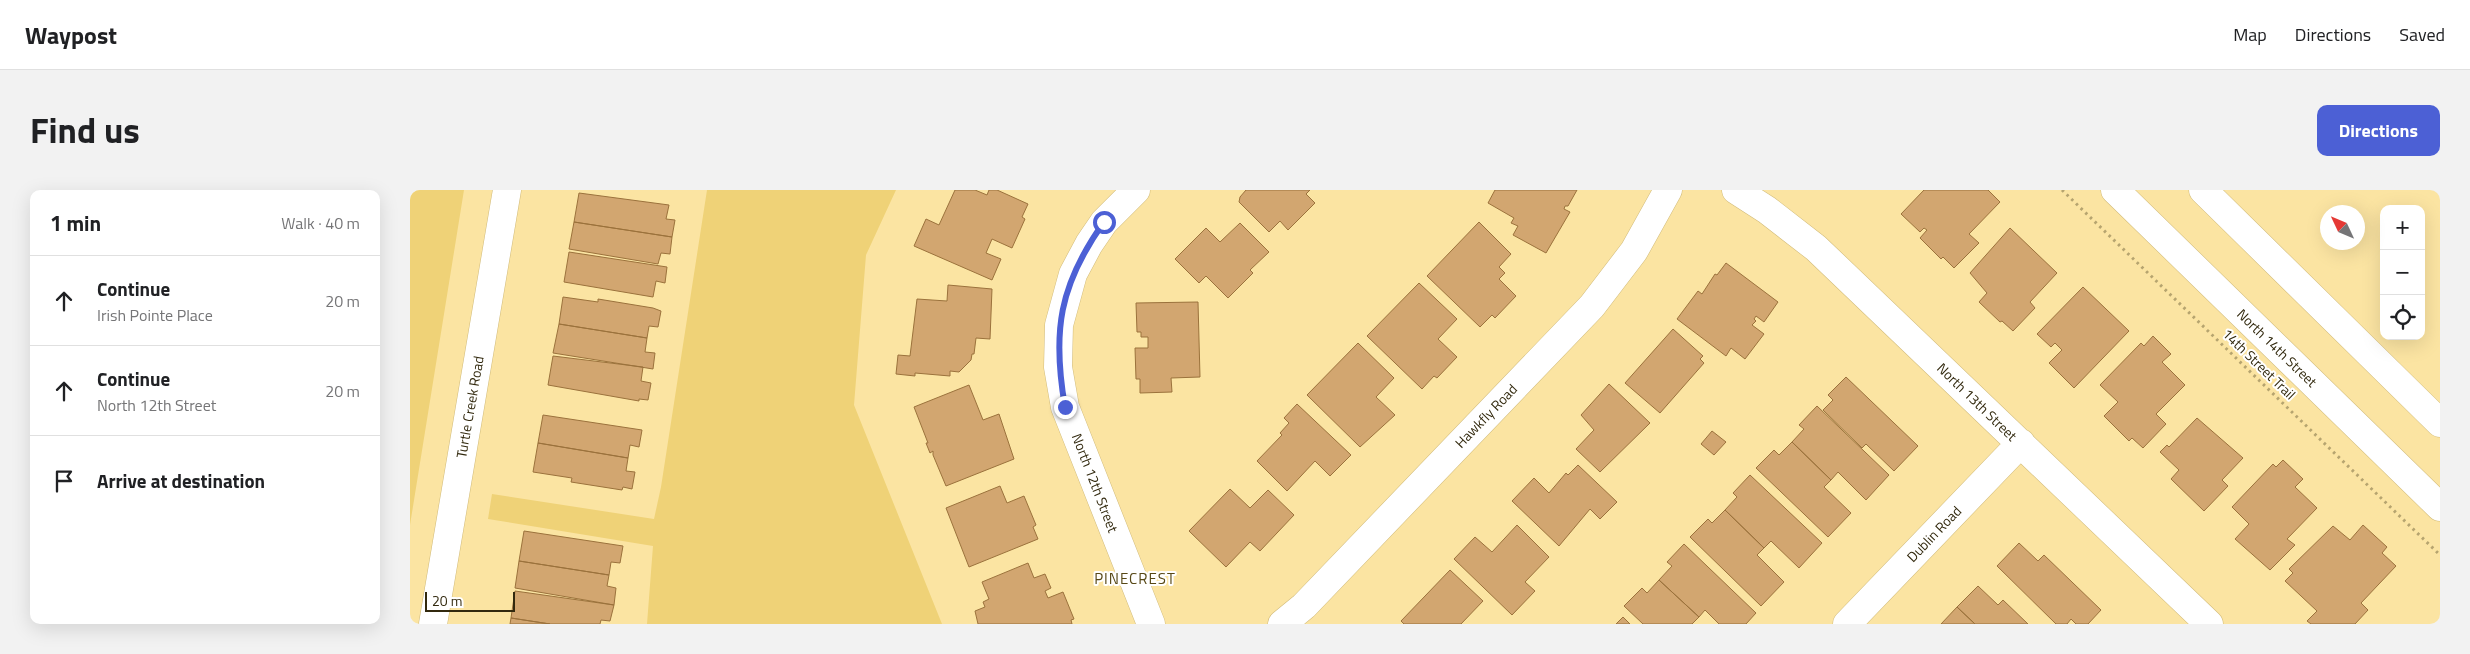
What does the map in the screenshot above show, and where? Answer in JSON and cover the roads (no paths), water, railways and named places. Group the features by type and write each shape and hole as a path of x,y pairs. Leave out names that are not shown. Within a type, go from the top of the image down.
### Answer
{"street":[{"name":"Turtle Creek Road","path":"433,624 507,190"},
{"name":"North 12th Street","path":"1136,190 1104,222 1088,244 1073,274 1063,307 1058,367 1065,407 1151,624"},
{"name":"Hawkfly Road","path":"1282,624 1304,606 1592,306 1634,251 1668,190"},
{"name":"North 13th Street","path":"1736,190 1768,210 1816,248 2209,624"},
{"name":"North 14th Street","path":"2115,190 2440,507"},
{"path":"2203,190 2440,423"},
{"name":"Dublin Road","path":"1847,624 2021,443"}],"district":[{"name":"PINECREST","path":"1135,579"}]}
